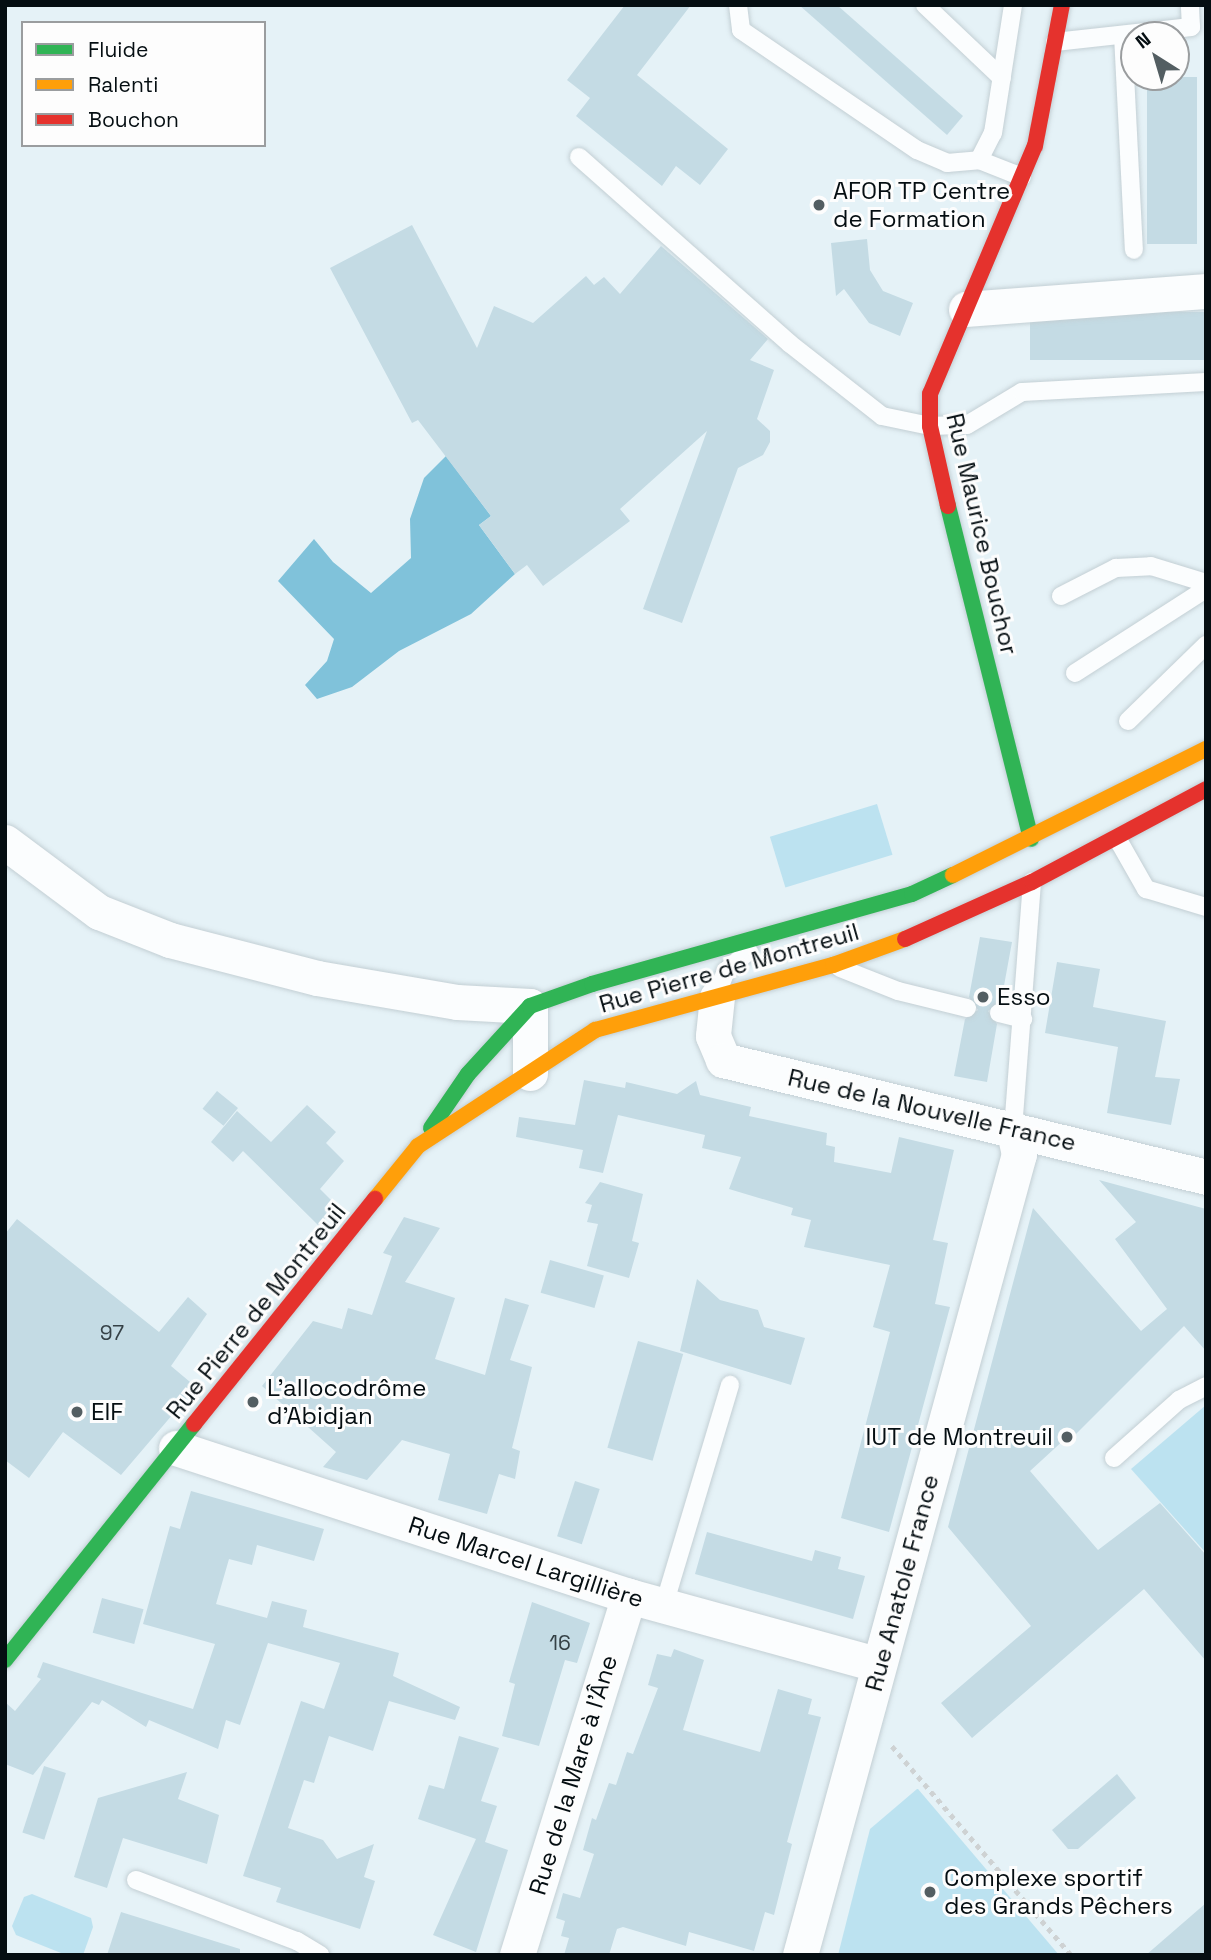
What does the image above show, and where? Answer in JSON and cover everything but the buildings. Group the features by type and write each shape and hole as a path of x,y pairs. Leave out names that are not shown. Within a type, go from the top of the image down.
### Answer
{"main road":[{"name":"Rue Maurice Bouchor","path":"1031,839 930,426 930,394 1035,146 1062,5"},
{"name":"Rue Pierre de Montreuil","path":"540,1028 592,984 912,894 1031,839 1206,749"},
{"name":"Rue Pierre de Montreuil","path":"5,1660 418,1146 595,1030 833,965 914,936 1032,882 1206,789"},
{"path":"418,1146 496,1040 540,1028"}],"street":[{"path":"967,309 1206,291"},
{"path":"5,842 99,912 170,940 317,978 457,1002 540,1028 530,1073"},
{"name":"Rue de la Nouvelle France","path":"717,997 713,1036 723,1060 1206,1177"},
{"name":"Rue Anatole France","path":"800,1955 1019,1154 1013,1129"},
{"name":"Rue Marcel Largillière","path":"176,1448 629,1596 879,1665"},
{"name":"Rue de la Mare à l'Âne","path":"517,1955 629,1596"}],"lane":[{"path":"738,5 741,30 917,150 947,163 979,160 1022,177"},
{"path":"925,5 1002,79"},
{"path":"979,160 993,134 1013,5"},
{"path":"1190,5 1190,27"},
{"path":"1055,42 1120,35"},
{"path":"1126,91 1134,250"},
{"path":"579,156 789,343 882,416 930,426 967,425 1022,392 1206,382"},
{"path":"1061,596 1116,568 1151,566 1206,583"},
{"path":"1075,673 1206,589"},
{"path":"1128,721 1206,645"},
{"path":"1117,838 1146,889 1206,907"},
{"path":"1013,1129 1032,882"},
{"path":"717,997 735,959 778,932"},
{"path":"833,965 898,991 967,1008"},
{"path":"999,1013 1023,1019"},
{"path":"496,1040 540,1028 595,1030"},
{"path":"664,1605 730,1385"},
{"path":"1114,1458 1179,1400 1206,1386"},
{"path":"135,1880 297,1941 320,1955"}],"path":[{"path":"865,1716 1072,1955"}],"shaded area":[{"path":"446,456 491,516 479,525 515,574 471,614 399,651 352,687 317,699 305,685 327,661 334,639 278,581 314,539 333,562 371,593 411,558 410,519 424,478"},
{"path":"877,804 892,855 785,887 770,837"},
{"path":"1206,1405 1206,1553 1131,1469"},
{"name":"Complexe sportif des Grands Pêchers","path":"917,1789 1059,1955 838,1955 870,1829"},
{"path":"32,1894 91,1918 93,1927 83,1955 66,1955 16,1935 12,1926 24,1897"}],"traffic: fast":[{"path":"948,506 1031,839"},
{"path":"431,1128 468,1074 530,1006 592,984 912,894 953,875"},
{"path":"5,1660 194,1424"}],"traffic: slow":[{"path":"953,875 1206,749"},
{"path":"375,1199 418,1146 595,1030 833,965 905,939"}],"traffic: jam":[{"path":"948,506 930,426 930,394 1035,146 1062,5"},
{"path":"905,939 1032,882 1206,789"},
{"path":"194,1424 375,1199"}],"place":[{"name":"AFOR TP Centre de Formation","path":"819,205"},
{"name":"Esso","path":"983,997"},
{"name":"L'allocodrôme d'Abidjan","path":"253,1402"},
{"name":"EIF","path":"77,1412"},
{"name":"IUT de Montreuil","path":"1067,1437"},
{"name":"Complexe sportif des Grands Pêchers","path":"930,1892"}]}
